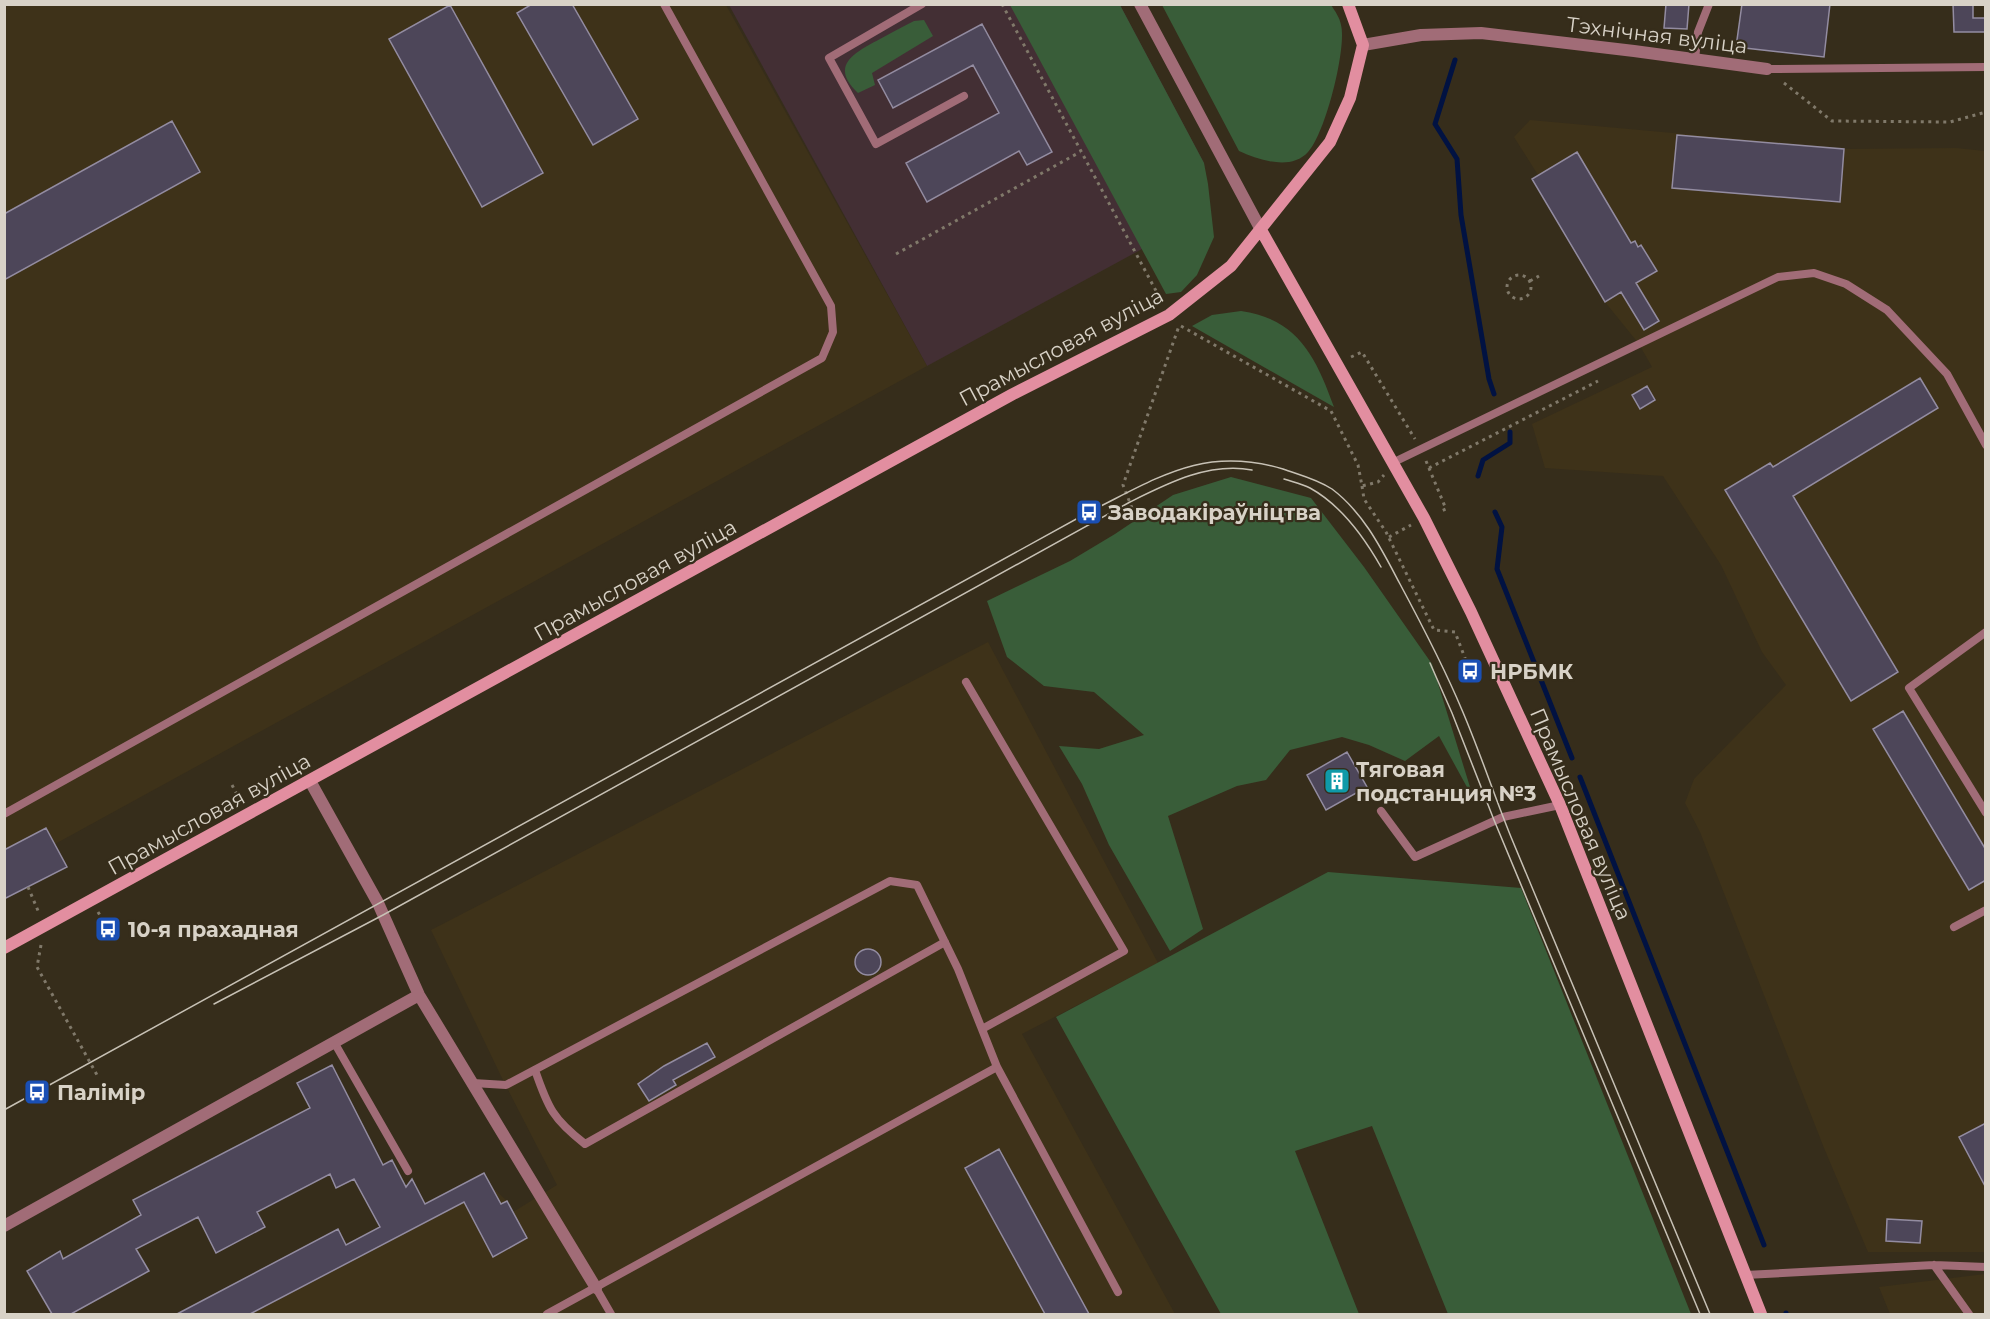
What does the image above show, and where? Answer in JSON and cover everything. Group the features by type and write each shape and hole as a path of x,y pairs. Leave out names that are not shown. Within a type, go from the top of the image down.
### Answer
{"main road":[{"path":"1261,230 1330,142 1350,98 1363,45 1348,4"},
{"name":"Прамысловая вуліца","path":"4,948 1013,393 1169,315 1230,266 1261,230 1424,518 1471,612 1560,805 1761,1314"}],"street":[{"path":"1140,4 1261,230"},
{"name":"Тэхнічная вуліца","path":"1363,45 1421,35 1481,33 1767,69"},
{"path":"310,781 378,903 419,995 596,1288"},
{"path":"4,1226 419,995"}],"lane":[{"path":"4,814 822,357 833,332 831,306 664,4"},
{"path":"922,4 830,58 876,144 964,96"},
{"path":"1695,59 1698,32 1708,4"},
{"path":"1767,69 1986,67"},
{"path":"1392,463 1778,277 1814,273 1846,284 1887,310 1947,374 1986,445"},
{"path":"1985,634 1909,688 1986,813"},
{"path":"966,682 1124,951 982,1029"},
{"path":"1381,811 1415,857 1503,817 1560,805"},
{"path":"473,1083 506,1085 890,882 917,885 958,969 997,1067 1118,1292"},
{"path":"1954,927 1986,910"},
{"path":"535,1070 547,1104 565,1128 585,1144 945,942"},
{"path":"333,1042 408,1171"},
{"path":"547,1314 997,1067"},
{"path":"1745,1275 1934,1265 1986,1267"},
{"path":"1934,1265 1969,1314"},
{"path":"596,1288 611,1314"}],"path":[{"path":"1002,4 1169,315 1179,325 1331,411 1358,465 1364,499 1389,537 1434,630 1455,632 1470,672"},
{"path":"1767,69 1832,121 1950,122 1986,112"},
{"path":"896,254 1080,152"},
{"path":"1523,275 1530,281 1530,291 1524,298 1515,298 1507,292 1507,283 1513,276 1523,275"},
{"path":"1530,281 1539,276"},
{"path":"1132,508 1123,485 1179,325"},
{"path":"1429,468 1605,377"},
{"path":"1362,486 1378,482 1392,463"},
{"path":"1389,537 1424,518"},
{"path":"28,887 44,925 37,967 97,1075"}],"shaded area":[{"path":"5,5 726,5 927,366 55,844 5,899"},
{"path":"729,5 1120,5 1204,163 1199,218 927,366"},
{"path":"1530,120 1849,149 1956,148 1985,151 1985,1252 1868,1252 1824,1148 1700,832 1685,803 1694,779 1786,685 1762,652 1721,565 1663,476 1545,468 1532,424 1652,367 1639,344 1605,302 1532,179 1538,175 1514,137"},
{"path":"988,642 1158,963 1022,1034 1175,1314 250,1314 492,1187 507,1201 513,1212 557,1185 501,1076 431,930"},
{"path":"1985,1274 1985,1314 1890,1314 1879,1287"}],"green space":[{"path":"1010,5 1120,5 1204,163 1214,237 1197,275 1181,292 1166,294"},
{"path":"1162,5 1331,5 1341,25 1341,52 1327,110 1315,143 1308,152 1293,161 1275,162 1239,151"},
{"path":"924,20 933,36 872,73 875,85 858,93 845,75 845,67 849,60 862,49 892,32 914,21"},
{"path":"1241,311 1261,315 1277,322 1302,343 1320,372 1334,407 1192,326 1212,315"},
{"path":"1231,477 1311,498 1364,567 1432,664 1474,800 1439,736 1405,761 1369,745 1342,737 1290,750 1266,780 1237,786 1168,816 1203,929 1170,951 1109,845 1082,784 1059,746 1099,749 1144,735 1094,692 1044,686 1007,657 987,601 1070,561 1173,495"},
{"path":"1328,872 1521,888 1691,1314 1448,1314 1372,1126 1295,1151 1359,1314 1221,1314 1056,1017"}],"building":[{"path":"532,4 572,4 638,119 593,145 517,13"},
{"path":"1666,4 1689,4 1687,29 1664,28"},
{"path":"1742,4 1830,4 1824,57 1736,47"},
{"path":"1953,4 1973,4 1973,18 1986,18 1986,32 1954,32"},
{"path":"450,5 543,173 482,207 389,39"},
{"path":"982,24 1052,152 1027,165 1019,151 927,202 906,163 999,113 973,65 893,108 878,80"},
{"path":"172,121 200,172 4,280 4,214"},
{"path":"1677,135 1844,149 1840,202 1672,188"},
{"path":"1577,152 1631,243 1635,241 1638,247 1641,245 1657,271 1636,283 1659,321 1644,330 1621,292 1605,302 1532,179"},
{"path":"1920,378 1938,408 1793,496 1898,672 1851,701 1725,490 1770,463 1773,467"},
{"path":"1647,386 1655,400 1640,409 1632,395"},
{"path":"1903,711 1986,850 1986,880 1969,890 1873,729"},
{"name":"Тяговая подстанция №3","path":"1347,752 1367,787 1326,810 1307,775"},
{"path":"46,828 67,867 4,899 4,850"},
{"path":"868,949 877,953 881,962 877,971 868,975 859,971 855,962 859,953"},
{"path":"707,1043 715,1057 673,1080 676,1085 649,1101 638,1084 664,1066"},
{"path":"332,1065 383,1165 392,1160 406,1187 412,1179 425,1204 484,1173 501,1204 507,1201 527,1238 493,1257 464,1202 250,1314 177,1314 338,1229 346,1245 380,1227 354,1179 336,1188 330,1174 257,1212 265,1227 216,1253 198,1217 136,1249 149,1271 71,1314 52,1314 27,1271 60,1251 63,1259 141,1215 133,1200 310,1108 297,1083"},
{"path":"1986,1123 1986,1188 1959,1137"},
{"path":"999,1149 1089,1314 1045,1314 965,1168"},
{"path":"1887,1219 1922,1221 1920,1243 1886,1241"}],"waterway":[{"path":"1455,60 1435,124 1457,159 1461,215 1489,379 1494,394"},
{"path":"1478,476 1483,460 1510,443 1510,432"},
{"path":"1495,512 1502,527 1497,569 1572,758"},
{"path":"1580,777 1764,1245"}],"tram line":[{"path":"4,1110 1089,512 1160,477 1182,469 1205,463 1229,461 1255,463 1302,475 1332,489 1354,509 1363,521 1393,571 1433,646 1462,710 1511,837 1710,1314"},
{"path":"214,1004 383,915 1130,502 1189,476 1220,469 1252,470"},
{"path":"1284,479 1310,488 1332,503 1359,533 1381,567"},
{"path":"1430,663 1700,1314"}],"place":[{"name":"Заводакіраўніцтва","path":"1089,512"},
{"name":"НРБМК","path":"1470,671"},
{"name":"Тяговая подстанция №3","path":"1337,781"},
{"name":"10-я прахадная","path":"108,929"},
{"name":"Палімір","path":"37,1092"}]}
